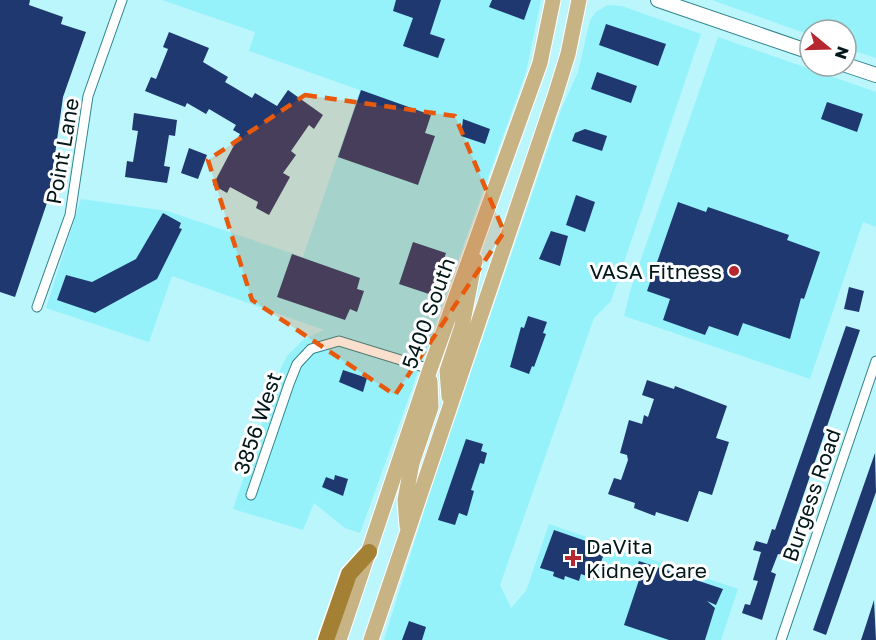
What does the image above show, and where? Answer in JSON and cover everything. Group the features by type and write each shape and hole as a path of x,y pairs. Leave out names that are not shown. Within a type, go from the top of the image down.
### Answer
{"highway":[{"path":"326,640 348,574 369,552"}],"main road":[{"name":"5400 South","path":"339,640 430,369 540,63 553,0"},
{"path":"371,640 555,96 568,54 579,0"},
{"path":"450,404 447,371 462,326 472,284 477,239"},
{"path":"408,531 405,501 412,463 431,407 430,369"}],"street":[{"name":"Point Lane","path":"37,307 70,214 88,96 122,0"},
{"path":"658,0 798,48"},
{"path":"858,69 876,75"},
{"name":"3856 West","path":"251,495 297,364 311,350 339,341 430,369"},
{"name":"Burgess Road","path":"781,640 876,361"}],"highlighted area":[{"path":"305,95 455,116 504,232 395,395 252,300 208,160"}],"shaded area":[{"path":"162,0 541,0 526,72 360,533 345,528 314,503 303,530 233,509 280,370 287,356 304,339 324,330 172,276 149,342 46,308 81,199 167,211 303,257 360,90 249,51 255,32"},
{"path":"712,0 876,0 876,58 858,52 858,18 798,18 798,31"},
{"path":"608,5 622,6 701,34 611,301 594,318 500,585 511,608 526,591 549,524 738,589 721,640 384,640 430,492 561,110 578,72 590,20 597,11"},
{"path":"718,37 798,65 798,78 836,78 876,92 876,227 863,222 810,379 624,316 631,288"}],"building":[{"path":"0,0 30,0 29,5 63,17 61,24 86,32 63,97 49,197 15,297 0,292"},
{"path":"396,0 441,0 430,34 445,39 438,58 403,46 413,18 393,11"},
{"path":"492,0 531,0 524,20 489,7"},
{"path":"606,24 666,44 658,66 599,45"},
{"path":"169,32 209,48 203,62 228,77 225,82 252,98 255,93 277,106 288,90 323,115 314,129 309,125 291,151 296,155 283,173 290,177 269,215 256,208 258,202 230,187 227,193 213,185 240,134 233,130 236,125 209,109 206,114 187,103 185,107 145,91 151,77 156,79 168,49 163,47"},
{"path":"597,72 637,86 631,103 591,89"},
{"path":"361,90 431,115 425,133 435,136 418,185 338,157"},
{"path":"827,102 863,114 857,132 821,119"},
{"path":"134,113 177,120 175,136 169,135 164,166 170,167 167,183 125,177 127,161 133,162 138,131 132,130"},
{"path":"463,119 490,129 485,144 461,136"},
{"path":"585,129 607,136 602,151 572,141 575,133"},
{"path":"189,148 207,155 198,179 181,173"},
{"path":"576,195 595,202 585,232 566,225"},
{"name":"VASA Fitness","path":"678,202 706,212 708,207 789,235 787,240 820,252 804,299 801,298 790,339 743,323 738,336 709,326 705,335 663,320 670,299 647,291"},
{"path":"163,213 181,223 179,228 182,229 157,279 95,313 57,300 66,275 92,282 136,259"},
{"path":"551,231 568,236 560,266 539,259"},
{"path":"413,242 446,253 432,295 399,284"},
{"path":"292,254 360,278 357,289 364,291 357,312 350,309 345,320 277,297"},
{"path":"849,287 864,291 859,312 844,309"},
{"path":"528,316 547,322 543,333 546,334 534,367 532,366 529,374 510,367 521,327 524,328"},
{"path":"846,326 860,330 783,555 778,554 771,572 776,574 762,620 742,613 745,604 750,605 758,581 753,580 761,552 753,550 756,541 767,544 772,529 775,530"},
{"path":"343,370 367,378 363,392 339,382"},
{"path":"647,380 674,389 675,386 727,406 716,438 729,442 712,495 699,491 688,522 656,512 655,516 634,508 635,503 608,494 614,478 621,480 628,460 627,455 620,453 629,420 642,424 644,415 648,417 654,399 642,395"},
{"path":"466,439 483,444 481,451 487,453 484,464 480,463 471,490 474,491 467,516 459,513 455,525 438,520"},
{"path":"875,453 876,492 826,635 813,630"},
{"path":"335,475 348,479 343,496 322,487 326,477 334,480"},
{"name":"DaVita Kidney Care","path":"554,530 606,548 595,579 581,574 579,581 565,576 564,580 553,576 554,572 540,568"},
{"path":"639,561 723,589 716,605 707,601 715,608 705,640 669,640 624,625 641,574 635,572"},
{"path":"874,600 876,640 861,640 866,625"},
{"path":"409,621 426,627 422,640 402,640"}],"place":[{"name":"VASA Fitness","path":"734,271"},
{"name":"DaVita Kidney Care","path":"573,558"}]}
